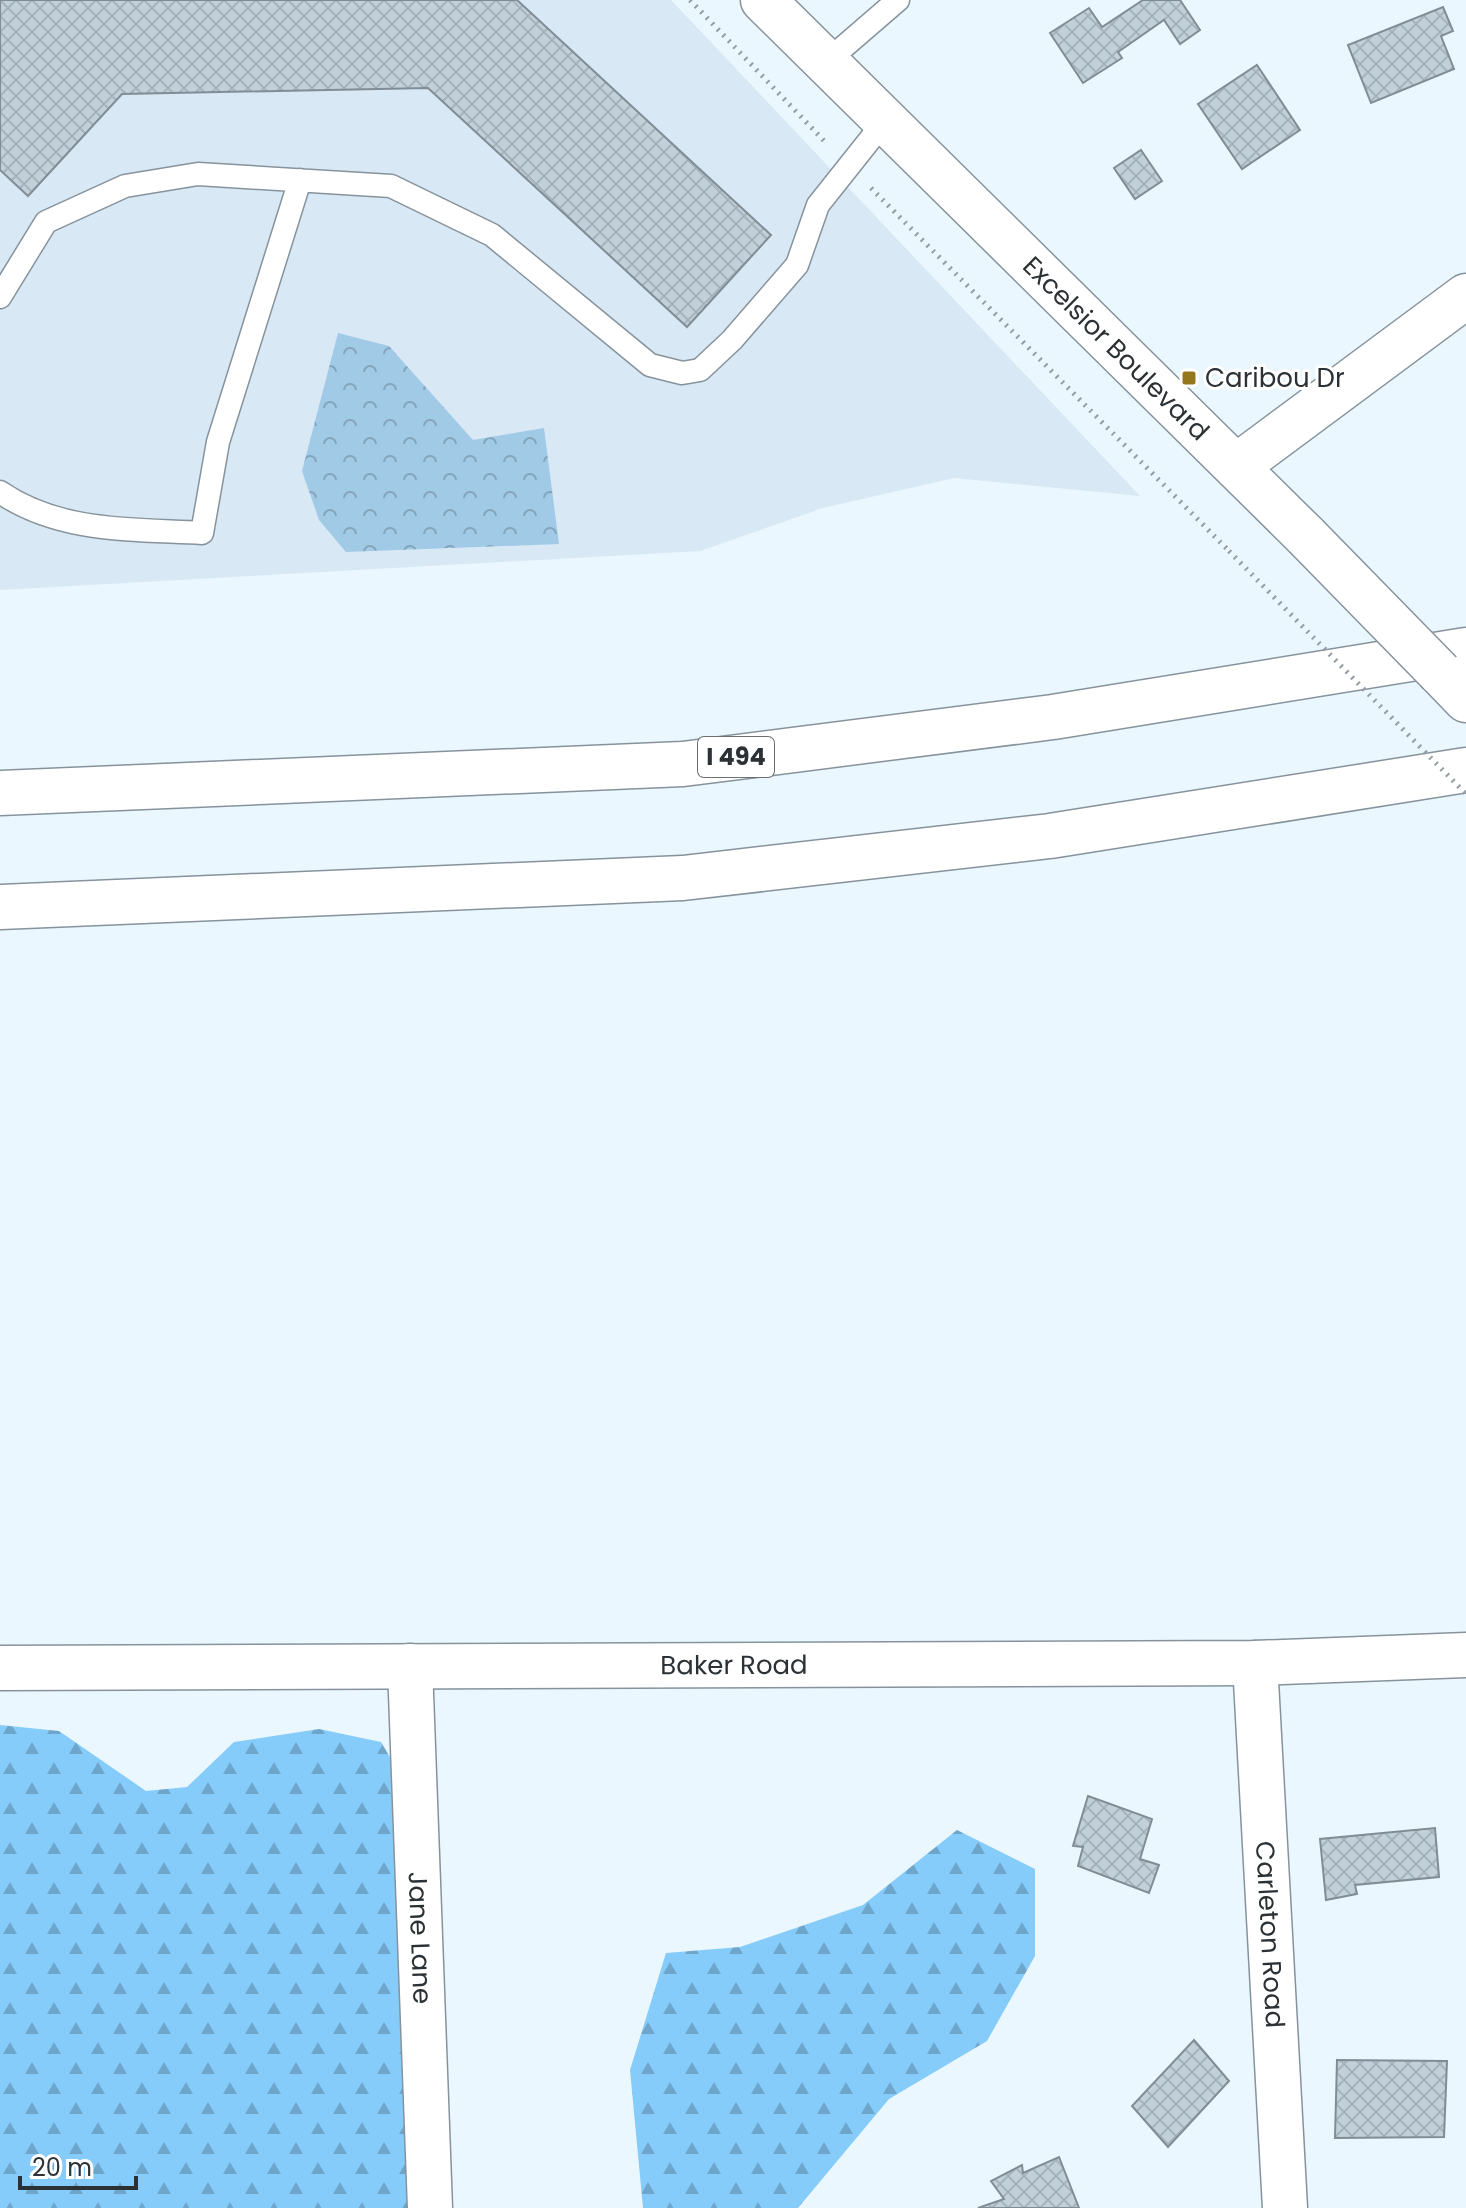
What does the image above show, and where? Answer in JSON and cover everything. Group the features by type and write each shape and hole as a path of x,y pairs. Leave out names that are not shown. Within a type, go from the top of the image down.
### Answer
{"main road":[{"name":"Excelsior Boulevard","path":"763,0 1237,466 1466,700"},
{"path":"1237,466 1466,296"},
{"name":"I 494","path":"0,793 683,764 1053,717 1466,650"},
{"path":"0,907 683,878 1050,836 1466,770"},
{"name":"Baker Road","path":"0,1668 1255,1663 1466,1655"},
{"name":"Carleton Road","path":"1255,1663 1285,2208"},
{"name":"Jane Lane","path":"410,1666 430,2208"}],"lane":[{"path":"825,63 898,0"},
{"path":"0,297 46,222 125,186 198,174 391,186 492,235 650,365 682,373 700,370 732,340 797,265 818,205 884,122"},
{"path":"0,492 24,508 78,526 202,533 218,442 300,180"}],"path":[{"path":"690,0 1466,794"}],"shaded area":[{"path":"0,0 671,0 1140,496 954,478 823,508 700,551 0,590"}],"green space":[{"path":"338,333 389,346 473,440 544,428 559,544 346,552 319,520 302,471"},
{"path":"0,1725 59,1731 146,1791 187,1787 234,1742 319,1729 381,1742 415,1799 430,2208 0,2208"},
{"path":"957,1830 1035,1869 1035,1956 987,2041 889,2099 798,2208 643,2208 630,2070 666,1953 740,1947 863,1905"}],"building":[{"path":"0,0 517,0 771,235 687,327 428,88 122,94 28,196 0,170"},
{"path":"1143,0 1180,0 1200,30 1180,44 1164,20 1118,52 1122,58 1083,83 1050,33 1089,8 1102,27"},
{"path":"1443,7 1453,31 1441,36 1454,69 1371,103 1348,45"},
{"path":"1257,65 1300,130 1242,169 1198,104"},
{"path":"1141,150 1162,181 1135,199 1114,168"},
{"path":"1088,1796 1152,1819 1140,1859 1159,1865 1149,1893 1078,1866 1083,1847 1073,1846"},
{"path":"1435,1828 1439,1877 1355,1885 1357,1894 1326,1900 1320,1839"},
{"path":"1194,2040 1229,2081 1168,2147 1132,2106"},
{"path":"1337,2060 1447,2061 1444,2137 1335,2138"},
{"path":"1059,2157 1079,2208 978,2208 1004,2199 991,2181 1022,2165 1023,2173"}],"place":[{"name":"Caribou Dr","path":"1189,378"}]}
